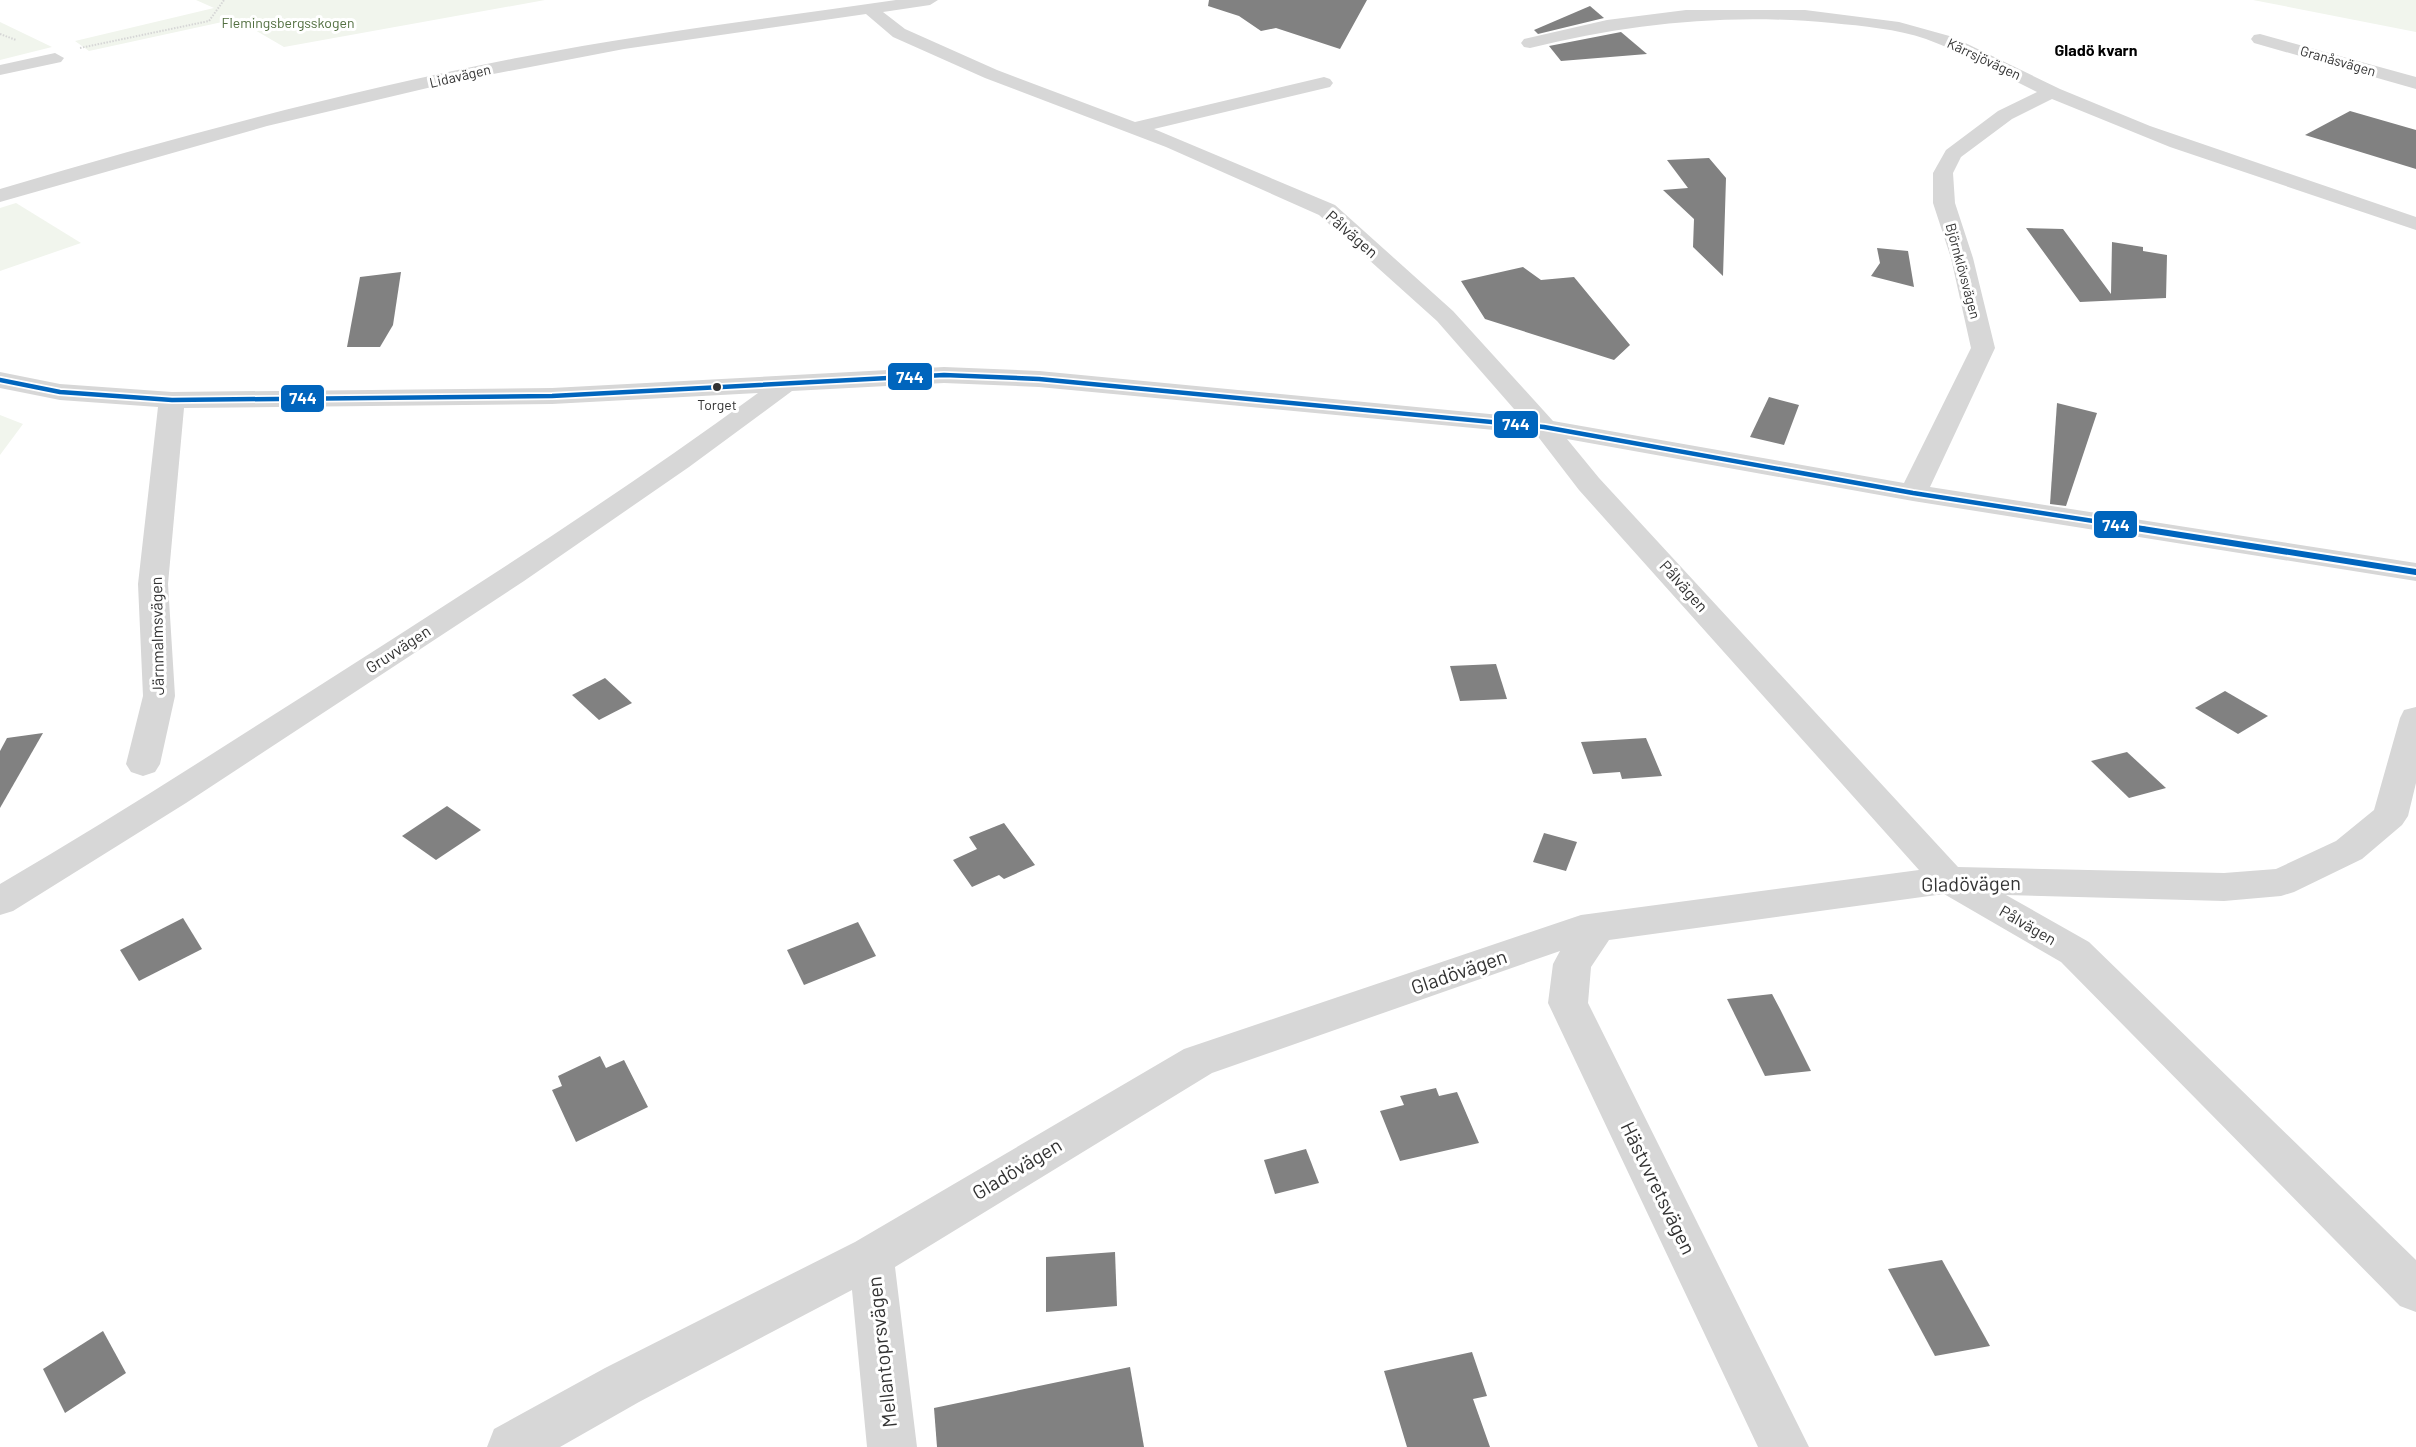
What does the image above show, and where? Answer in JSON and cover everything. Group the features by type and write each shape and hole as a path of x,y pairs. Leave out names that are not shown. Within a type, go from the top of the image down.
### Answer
{"street":[{"name":"Lidavägen","path":"0,196 124,158 333,105 522,62 687,34 930,0"},
{"name":"Pålvägen","path":"870,9 898,33 991,74 1136,128 1327,210 1445,316 1544,427 1589,484 1674,574 1948,880 2075,952 2416,1291"},
{"name":"Kärrsjövägen","path":"1530,43 1571,31 1647,18 1721,13 1800,14 1869,22 1929,35 1967,50 2052,92 2144,130 2416,224"},
{"name":"Granåsvägen","path":"2260,39 2416,83"},
{"path":"0,70 48,54"},
{"path":"1136,128 1324,83"},
{"name":"Björnklövsvägen","path":"1913,493 1983,348 1962,258 1944,203 1943,173 1953,154 2005,115 2052,92"},
{"path":"0,380 60,392 172,400 552,396 788,382 944,375 997,376 1544,427 1718,460 1913,493 2416,572"},
{"name":"Gruvvägen","path":"0,901 74,858 433,627 718,434 788,382"},
{"name":"Järnmalmsvägen","path":"143,764 159,696 153,584 172,400"},
{"name":"Gladövägen","path":"512,1447 622,1385 871,1257 1198,1061 1581,929 1596,929 1948,880 2224,887 2281,882 2349,850 2390,816 2416,718"},
{"name":"Hästvvretsvägen","path":"1596,929 1572,964 1568,1003 1784,1447"},
{"name":"Mellantoprsvägen","path":"871,1257 892,1447"}],"path":[{"path":"48,54 209,21 224,0"}],"green space":[{"name":"Flemingsbergsskogen","path":"196,0 545,0 284,47 236,19 89,51 75,41 214,8"},
{"path":"2253,0 2416,0 2416,32"},
{"path":"0,22 52,47 0,60"},
{"path":"16,203 81,243 0,271 0,208"},
{"path":"0,415 23,424 0,455"}],"building":[{"path":"1209,0 1367,0 1340,49 1276,28 1261,31 1239,16 1208,6"},
{"path":"1590,6 1604,18 1538,34 1534,30"},
{"path":"1621,32 1647,54 1561,61 1549,46"},
{"path":"2350,111 2416,130 2416,169 2305,135"},
{"path":"1709,158 1726,178 1723,276 1693,247 1694,219 1663,190 1688,188 1667,160"},
{"path":"2026,228 2063,229 2111,294 2112,242 2143,247 2143,251 2167,255 2166,298 2080,302"},
{"path":"1877,248 1908,251 1914,287 1871,276 1880,263"},
{"path":"1523,267 1541,280 1574,277 1630,345 1614,360 1485,319 1461,281"},
{"path":"401,272 393,325 380,347 347,347 360,277"},
{"path":"1769,397 1799,405 1784,445 1750,437"},
{"path":"2057,403 2097,413 2066,506 2050,504"},
{"path":"1496,664 1507,699 1460,701 1450,666"},
{"path":"605,678 632,703 599,720 572,695"},
{"path":"2225,691 2268,716 2238,734 2195,708"},
{"path":"43,733 0,808 0,751 7,738"},
{"path":"1646,738 1662,776 1622,779 1620,772 1593,774 1581,742"},
{"path":"2127,752 2166,788 2129,798 2091,761"},
{"path":"447,806 481,830 436,860 402,836"},
{"path":"1004,823 1035,865 1004,879 999,875 972,887 953,860 977,849 969,837"},
{"path":"1544,833 1577,842 1566,871 1533,862"},
{"path":"183,918 202,949 139,981 120,950"},
{"path":"858,922 876,956 804,985 787,950"},
{"path":"1772,994 1811,1071 1765,1076 1727,999"},
{"path":"600,1056 606,1068 624,1060 648,1107 576,1142 552,1090 562,1086 558,1076"},
{"path":"1436,1088 1439,1096 1457,1092 1479,1143 1400,1161 1380,1111 1404,1105 1400,1096"},
{"path":"1306,1149 1319,1183 1275,1194 1264,1160"},
{"path":"1115,1252 1117,1306 1046,1312 1046,1257"},
{"path":"1942,1260 1990,1346 1935,1356 1888,1269"},
{"path":"103,1331 126,1373 65,1413 43,1369"},
{"path":"1472,1352 1487,1396 1473,1399 1490,1447 1407,1447 1384,1371"},
{"path":"1130,1367 1144,1447 937,1447 934,1408"}],"transit line":[{"name":"744","path":"0,380 60,392 172,400 552,396 944,375 1039,379 1544,427 1913,493 2416,572"}],"place":[{"name":"Torget","path":"717,387"}],"district":[{"name":"Gladö kvarn","path":"2096,50"}]}
